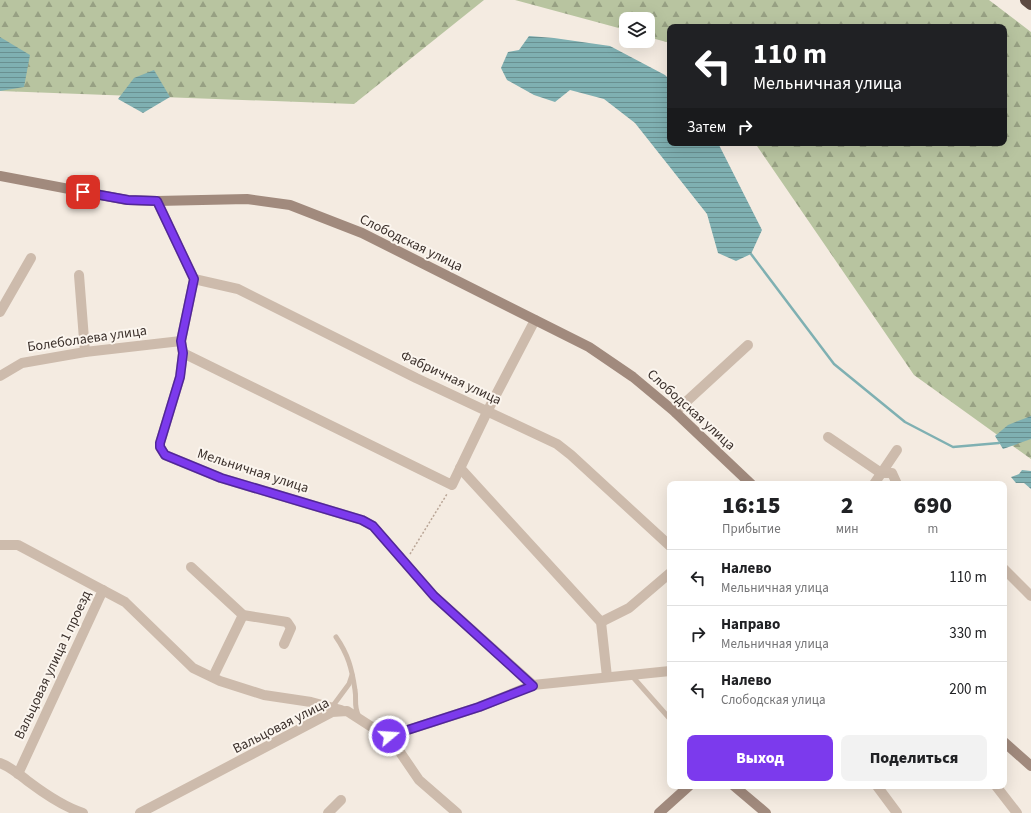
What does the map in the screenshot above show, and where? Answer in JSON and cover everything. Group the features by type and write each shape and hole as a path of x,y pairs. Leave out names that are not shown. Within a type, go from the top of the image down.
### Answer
{"highway":[{"path":"1026,0 1031,4"}],"street":[{"name":"Слободская улица","path":"0,176 128,200 157,201 247,199 290,205 362,233 589,347 633,378 675,412 748,481"},
{"path":"157,201 194,279"},
{"path":"0,312 31,258"},
{"path":"79,275 85,352"},
{"name":"Мельничная улица","path":"194,279 181,341 183,353 180,377 160,443 160,447 165,455 221,478 362,520 373,526 434,596 533,686"},
{"name":"Фабричная улица","path":"194,279 238,289 416,378 488,410 557,444 571,454 667,543"},
{"path":"183,353 452,485 488,410 535,320"},
{"name":"Болеболаева улица","path":"0,376 22,363 85,352 181,341"},
{"path":"675,412 748,345"},
{"path":"828,437 881,473 892,473 896,481"},
{"path":"876,481 897,450"},
{"path":"460,468 601,622 607,677"},
{"name":"Вальцовая улица 1 проезд","path":"0,545 18,545 125,602 193,668 213,677 264,695 311,702 346,711"},
{"path":"190,567 243,615 288,622 291,628 284,644"},
{"path":"1007,572 1031,596"},
{"path":"601,622 630,608 667,576"},
{"name":"Вальцовая улица 1 проезд","path":"18,774 104,590"},
{"path":"213,677 243,615"},
{"path":"457,813 419,780 389,736 479,707 533,686 667,671"},
{"name":"Вальцовая улица","path":"140,813 157,810 332,712 346,711 378,731 389,736"},
{"path":"1007,747 1031,766"},
{"path":"0,763 7,766 42,792 75,811 84,813"},
{"path":"659,813 686,789"},
{"path":"738,789 766,813"},
{"path":"879,789 898,813"},
{"path":"998,789 1017,813"},
{"path":"328,813 341,800"}],"lane":[{"path":"336,637 347,652 356,691 355,708 361,720"},
{"path":"332,708 349,684 352,674"},
{"path":"631,675 667,716"}],"path":[{"path":"405,562 452,485"}],"green space":[{"path":"0,0 484,0 354,104 0,91"},
{"path":"515,0 989,0 1031,32 1031,459 914,375 757,146 1007,146 1007,24 667,24 667,42 655,39 655,12 619,12 619,28"}],"water":[{"path":"529,36 610,46 665,75 667,77 667,146 720,146 762,230 751,254 736,261 718,253 707,214 635,123 604,99 570,90 555,102 534,95 507,80 501,68 508,52 519,50"},
{"path":"0,37 30,55 24,87 0,91"},
{"path":"154,70 170,97 143,113 118,99 134,78"},
{"path":"1031,416 1031,439 1003,449 995,436 1008,425"},
{"path":"1022,470 1031,471 1031,489 1024,483 1016,483 1011,477 1019,474"}],"waterway":[{"path":"751,254 834,364 905,422 953,447 999,443"}],"route":[{"path":"83,192 128,200 157,201 194,279 181,341 183,353 180,377 160,443 160,447 165,455 221,478 362,520 373,526 434,596 533,686 479,707 389,736"}]}
